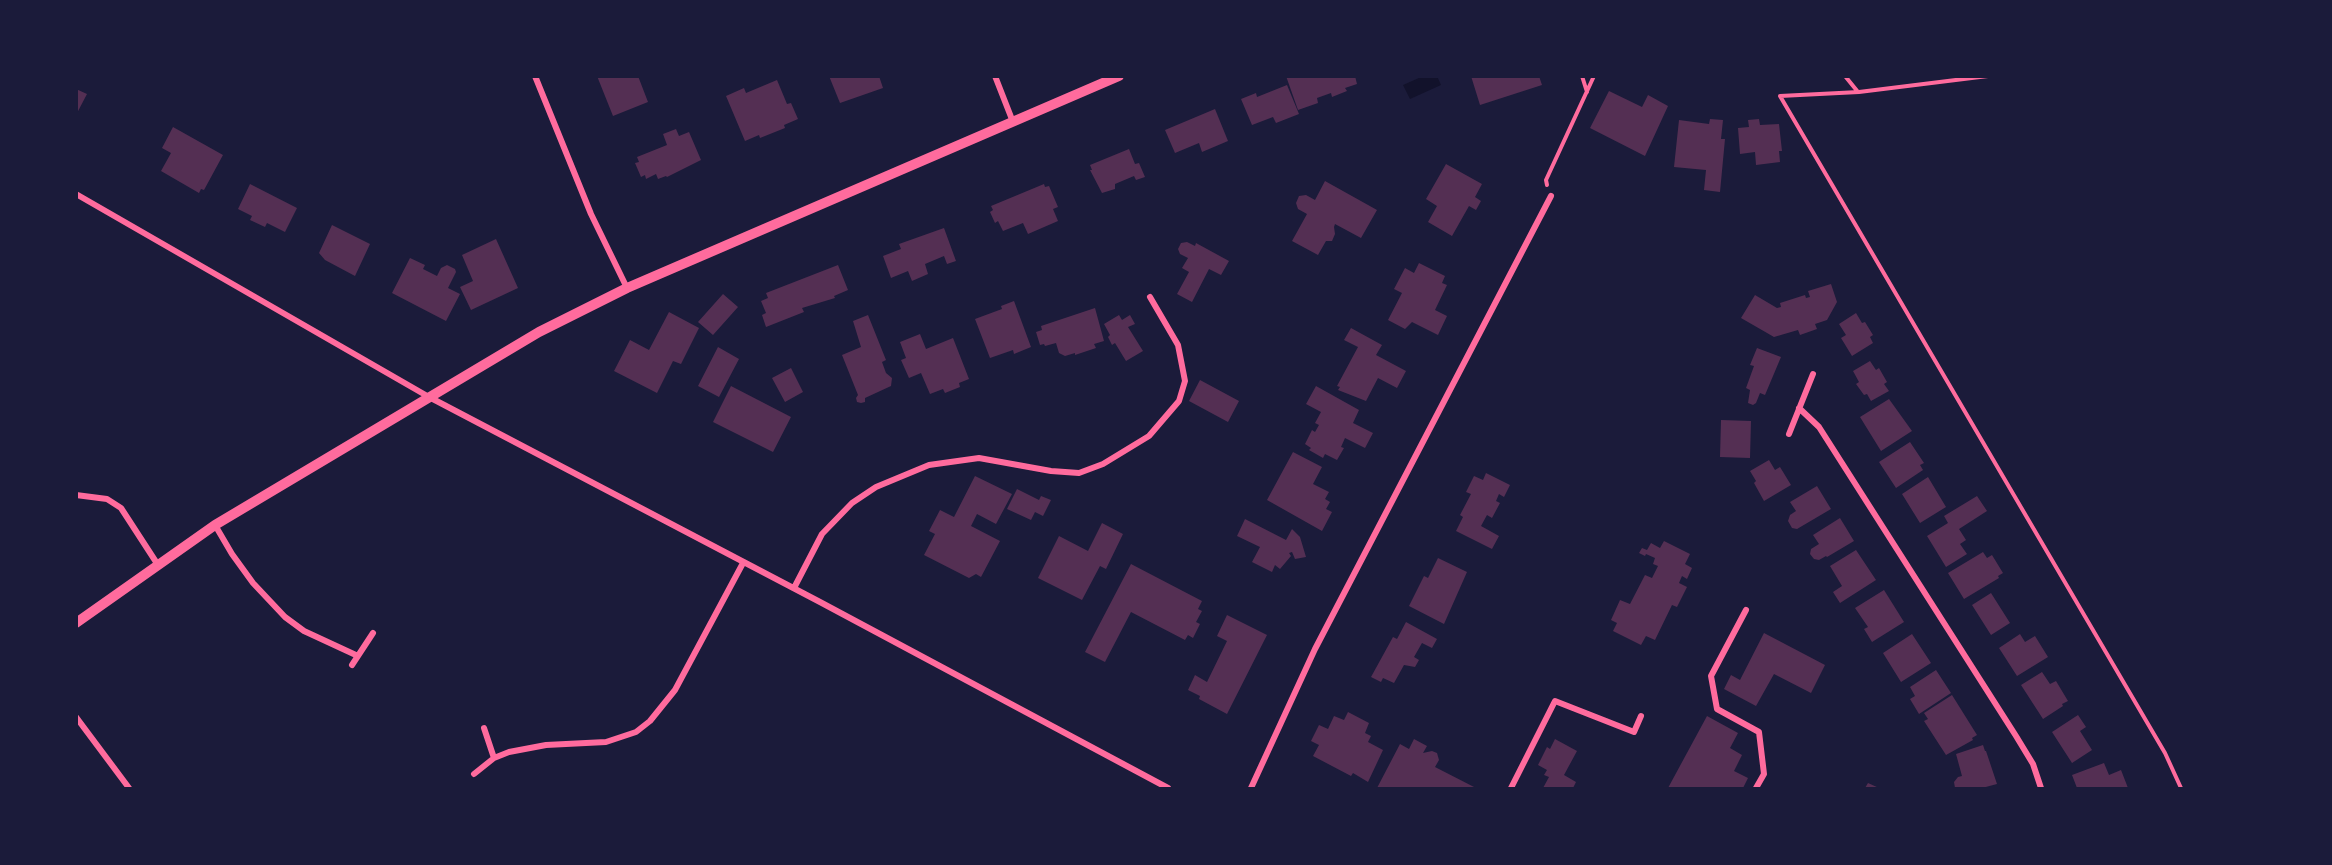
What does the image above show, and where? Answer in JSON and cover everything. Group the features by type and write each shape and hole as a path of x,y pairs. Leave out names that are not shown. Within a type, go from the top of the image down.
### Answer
{"street":[{"path":"535,76 591,214 627,288"},
{"path":"995,76 1012,122"},
{"path":"76,623 215,525 539,332 627,288 1119,76"},
{"path":"76,194 429,397 794,588 1168,789"},
{"path":"1251,789 1315,649 1551,196"},
{"path":"794,588 822,534 852,503 876,487 929,465 979,458 1051,471 1079,472 1103,464 1149,436 1179,401 1185,381 1178,345 1150,297"},
{"path":"1789,434 1813,374"},
{"path":"1799,408 1819,428 2009,726 2032,764 2041,789"},
{"path":"76,495 107,499 121,508 158,565"},
{"path":"215,525 253,583 285,617 304,631 358,656"},
{"path":"474,774 494,758 527,748 569,743 591,744 622,738 650,722 675,690 743,563"},
{"path":"1746,610 1711,676 1717,709 1759,732 1764,774 1756,789"},
{"path":"352,665 373,633"},
{"path":"1511,789 1555,701 1634,732 1641,716"},
{"path":"76,717 129,789"},
{"path":"484,728 494,758"}],"path":[{"path":"1581,76 1587,92"},
{"path":"1551,196 1546,180 1594,76"},
{"path":"1845,76 1858,92"},
{"path":"1988,76 1858,92 1780,96 2165,753 2181,789"}],"shaded area":[{"path":"1437,76 1441,85 1410,99 1403,85 1421,77"}],"building":[{"path":"597,76 638,76 648,102 613,116"},
{"path":"829,76 879,76 883,88 840,103"},
{"path":"1286,76 1355,76 1357,84 1345,88 1347,91 1332,97 1331,93 1317,98 1318,103 1298,110"},
{"path":"1471,76 1539,76 1542,85 1480,105"},
{"path":"777,80 787,104 791,103 798,119 784,125 785,128 745,141 726,96 744,88 746,93"},
{"path":"1287,85 1299,114 1276,123 1273,117 1252,125 1241,99 1256,93 1257,97"},
{"path":"76,89 87,94 76,115"},
{"path":"1609,91 1642,107 1648,95 1668,106 1645,156 1590,128"},
{"path":"1215,109 1228,141 1202,152 1199,143 1175,153 1165,130"},
{"path":"1710,119 1723,120 1721,139 1725,139 1720,192 1704,190 1706,170 1674,167 1679,120 1709,124"},
{"path":"1759,119 1760,125 1779,124 1782,151 1779,151 1780,162 1756,165 1755,152 1740,154 1738,128 1749,127 1748,120"},
{"path":"173,127 223,155 204,190 201,189 199,193 161,171 171,153 162,148"},
{"path":"676,129 679,136 689,132 701,160 667,177 658,179 656,174 646,179 645,175 641,177 635,163 639,162 637,157 667,145 663,134"},
{"path":"1129,149 1135,164 1139,163 1145,177 1136,180 1134,176 1115,184 1115,189 1102,193 1090,170 1092,170 1090,165"},
{"path":"1446,164 1482,184 1475,197 1481,201 1476,210 1469,206 1452,236 1428,222 1437,206 1426,199"},
{"path":"1325,181 1377,210 1361,238 1335,224 1332,241 1326,241 1318,255 1292,241 1307,214 1298,209 1296,203 1299,196 1306,195 1315,200"},
{"path":"250,184 297,208 285,232 267,223 265,227 250,220 252,216 238,209"},
{"path":"1044,184 1045,187 1049,186 1058,207 1053,209 1058,221 1028,234 1023,223 1003,231 998,221 995,223 990,212 993,210 991,206"},
{"path":"332,225 370,244 355,276 325,260 319,253"},
{"path":"944,228 956,261 947,264 944,256 925,264 928,274 912,281 908,271 891,278 883,256 901,249 899,244"},
{"path":"496,239 518,288 471,310 460,287 473,281 462,255"},
{"path":"1187,242 1195,246 1196,243 1229,261 1221,275 1209,269 1192,302 1177,294 1189,272 1182,268 1188,258 1180,254 1178,249 1181,243"},
{"path":"410,258 425,265 423,269 437,276 441,268 447,265 455,269 456,272 448,288 460,294 446,321 392,293"},
{"path":"1419,263 1445,276 1442,283 1447,285 1435,310 1447,316 1438,335 1412,322 1405,329 1388,320 1402,293 1394,289 1405,268 1414,273"},
{"path":"838,265 848,290 834,296 835,298 802,308 804,312 766,327 762,315 766,313 761,301 768,298 766,293"},
{"path":"1831,284 1837,302 1827,320 1815,324 1817,329 1800,335 1798,330 1774,337 1741,318 1755,295 1777,308 1781,307 1780,303 1805,295 1806,298 1810,297 1808,291"},
{"path":"723,294 738,307 713,335 698,322"},
{"path":"1014,301 1031,347 1014,354 1013,350 990,358 975,319 1002,309 1001,306"},
{"path":"1095,308 1104,341 1094,344 1096,348 1065,356 1059,353 1056,343 1040,345 1036,332 1042,330 1041,326"},
{"path":"669,312 699,328 681,364 673,361 657,393 614,371 630,340 649,350"},
{"path":"1856,313 1873,335 1870,337 1873,343 1852,356 1841,338 1846,335 1839,324"},
{"path":"868,315 886,360 882,362 886,373 892,378 891,386 865,398 865,402 861,403 857,402 858,395 842,355 861,347 853,321"},
{"path":"1119,315 1122,320 1130,315 1135,324 1128,327 1143,351 1126,361 1115,343 1112,345 1104,324"},
{"path":"1351,328 1382,345 1376,355 1406,371 1397,388 1378,378 1366,401 1338,390 1340,387 1337,386 1358,347 1344,340"},
{"path":"920,334 926,349 953,338 969,379 959,383 960,387 945,393 943,389 930,394 921,373 909,378 901,360 906,358 900,342"},
{"path":"718,347 739,359 719,397 698,386"},
{"path":"1757,348 1781,357 1765,395 1760,393 1753,405 1748,403 1750,390 1746,388 1754,366 1750,365"},
{"path":"1870,361 1876,370 1879,368 1889,391 1871,401 1856,384 1859,382 1853,371"},
{"path":"791,368 803,392 785,402 772,378"},
{"path":"1200,380 1239,401 1228,422 1189,401"},
{"path":"731,386 791,417 773,452 713,422"},
{"path":"1316,386 1359,410 1353,423 1373,433 1365,448 1345,438 1341,447 1344,448 1337,460 1325,454 1323,458 1309,450 1311,448 1305,444 1312,430 1315,432 1319,425 1315,423 1321,412 1306,404"},
{"path":"1889,399 1912,431 1881,451 1860,417"},
{"path":"1721,420 1751,421 1750,458 1720,457"},
{"path":"1910,442 1924,463 1920,465 1923,470 1896,488 1879,462"},
{"path":"1293,452 1322,467 1313,484 1329,492 1325,499 1330,502 1326,509 1332,512 1322,531 1267,500"},
{"path":"1769,460 1775,470 1780,467 1791,485 1764,501 1750,471"},
{"path":"1486,473 1510,485 1504,497 1499,494 1496,501 1500,503 1492,518 1487,515 1481,526 1499,536 1492,549 1456,531 1463,517 1460,515 1471,494 1466,492 1474,476 1483,480"},
{"path":"975,476 1012,494 996,524 977,514 971,526 1000,541 981,577 976,574 969,578 924,555 935,534 929,531 940,510 954,517"},
{"path":"1928,477 1946,507 1920,523 1902,494"},
{"path":"1817,486 1831,509 1797,529 1792,528 1788,521 1790,515 1796,511 1790,502"},
{"path":"1017,489 1039,500 1041,496 1051,500 1043,516 1035,512 1031,520 1007,509"},
{"path":"1977,496 1987,511 1959,529 1966,540 1960,544 1967,554 1946,567 1927,536 1948,523 1944,516"},
{"path":"1840,518 1854,541 1827,557 1814,559 1810,554 1811,549 1819,544 1813,535"},
{"path":"1245,519 1286,540 1292,529 1300,537 1306,557 1295,559 1292,552 1289,553 1291,556 1280,569 1275,565 1272,572 1252,562 1260,547 1237,536"},
{"path":"1102,523 1123,534 1106,569 1100,566 1082,600 1038,578 1059,536 1088,551"},
{"path":"1664,541 1690,554 1685,564 1692,568 1687,579 1682,576 1679,583 1687,587 1677,607 1672,605 1655,640 1646,636 1641,645 1613,631 1617,623 1611,620 1620,600 1630,604 1645,575 1652,578 1658,566 1653,564 1655,558 1639,553 1642,548 1647,550 1651,543 1660,548"},
{"path":"1856,550 1876,580 1840,603 1833,592 1842,586 1830,566"},
{"path":"1983,552 1987,558 1992,555 2003,573 1998,576 1999,578 1964,599 1948,573"},
{"path":"1438,558 1467,572 1444,624 1409,606 1424,576 1428,578"},
{"path":"1131,564 1202,601 1198,609 1202,611 1196,622 1200,624 1193,638 1188,635 1185,640 1131,612 1105,662 1085,652"},
{"path":"1884,590 1904,622 1872,642 1864,629 1868,627 1855,608"},
{"path":"1991,593 2010,623 1991,635 1972,605"},
{"path":"1227,615 1267,635 1227,714 1199,699 1200,696 1188,690 1195,675 1207,682 1227,641 1217,636"},
{"path":"1406,622 1437,639 1432,648 1422,643 1414,657 1419,660 1415,667 1404,665 1394,683 1383,678 1381,682 1371,677 1393,637 1397,639"},
{"path":"1764,633 1825,665 1811,693 1774,674 1756,706 1724,689 1731,675 1740,680"},
{"path":"1912,634 1931,663 1901,682 1883,653"},
{"path":"2020,634 2025,642 2035,636 2048,657 2017,676 1999,648"},
{"path":"1936,670 1951,693 1919,714 1910,699 1915,696 1910,687"},
{"path":"2042,672 2050,684 2056,681 2068,701 2043,719 2021,685"},
{"path":"1952,695 1977,735 1972,738 1973,740 1946,755 1924,721 1928,719 1924,713"},
{"path":"1348,712 1369,723 1365,733 1371,736 1368,742 1383,750 1368,782 1353,773 1351,776 1313,756 1319,745 1311,741 1319,725 1328,729 1334,716 1344,720"},
{"path":"2078,715 2086,727 2080,731 2092,750 2072,763 2052,732"},
{"path":"1707,716 1738,733 1730,748 1742,755 1734,771 1748,778 1743,788 1668,788"},
{"path":"1414,739 1427,746 1423,753 1432,751 1437,753 1439,760 1435,767 1476,788 1377,788 1400,744 1409,749"},
{"path":"1555,739 1577,751 1564,775 1576,782 1573,788 1543,788 1549,777 1544,775 1547,770 1538,765 1547,747 1550,749"},
{"path":"1983,745 1997,784 1982,788 1955,788 1954,782 1962,776 1956,754"},
{"path":"2104,763 2109,775 2121,770 2128,788 2077,788 2072,775"},
{"path":"1868,783 1879,788 1865,788"}]}
